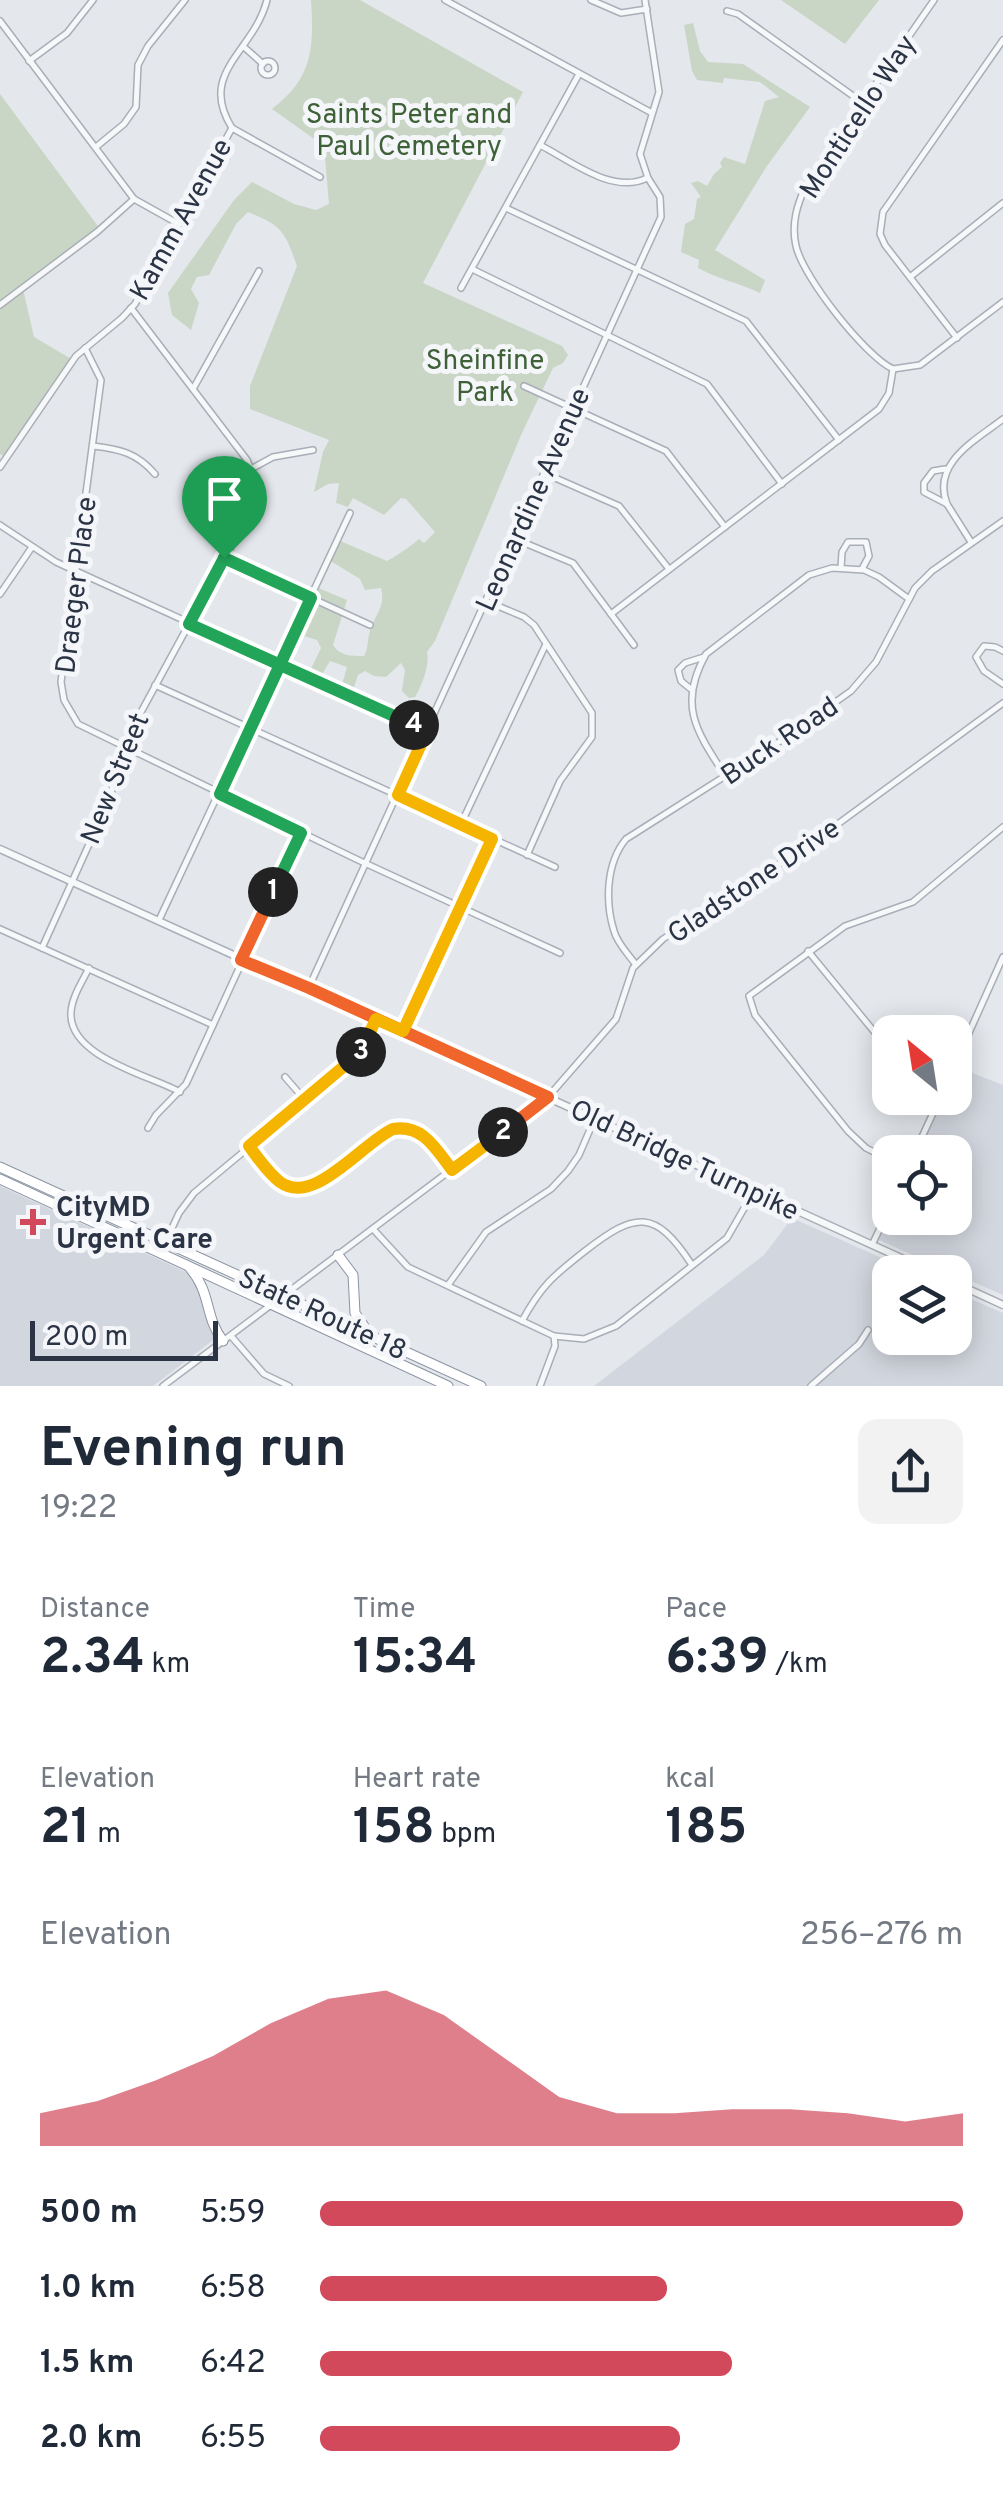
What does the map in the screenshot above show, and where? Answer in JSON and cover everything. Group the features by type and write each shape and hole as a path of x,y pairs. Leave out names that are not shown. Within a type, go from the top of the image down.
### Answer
{"highway":[{"name":"State Route 18","path":"0,1167 481,1386"},
{"name":"State Route 18","path":"0,1179 448,1386"},
{"path":"338,1254 353,1274 354,1313 370,1334"},
{"path":"188,1266 204,1284 210,1319 227,1338"}],"street":[{"path":"29,60 66,33 93,0"},
{"path":"96,147 124,124 136,107 138,65 148,46 185,0"},
{"name":"Kamm Avenue","path":"0,467 76,356 131,308 232,128 222,111 219,90 224,71 258,26 267,0"},
{"path":"445,0 652,113"},
{"path":"591,0 620,13 647,9"},
{"name":"Leonardine Avenue","path":"309,988 661,217 660,198 640,154 659,88 646,0"},
{"name":"Monticello Way","path":"893,370 870,354 808,276 796,249 797,206 806,185 934,0"},
{"path":"727,11 738,14 864,103"},
{"path":"0,21 134,199 178,224"},
{"path":"957,338 880,234 882,212 1002,44"},
{"path":"244,46 262,64"},
{"path":"462,288 580,74"},
{"path":"232,128 320,177"},
{"path":"540,145 609,180 633,184 648,178"},
{"path":"0,305 134,199"},
{"path":"910,277 1003,203"},
{"path":"506,208 746,320 839,440"},
{"path":"472,268 707,384 782,484"},
{"path":"193,389 258,271"},
{"path":"611,614 884,402 893,370 920,365 1003,302"},
{"path":"131,308 251,468 273,457 313,450"},
{"name":"Draeger Place","path":"85,348 101,380 62,664 64,700 84,729 560,952"},
{"path":"524,386 666,452 726,527"},
{"path":"971,542 942,492 948,468 961,452 1003,419"},
{"path":"93,446 122,449 138,456 155,474"},
{"name":"New Street","path":"42,948 110,798 122,747 252,505 255,489 251,468"},
{"path":"946,504 928,496 924,484 933,471 948,468"},
{"path":"544,473 618,506 669,570"},
{"path":"158,923 350,513"},
{"name":"Buck Road","path":"636,965 614,935 609,880 618,848 636,830 726,777 850,692 876,662 909,598 932,572 1003,520"},
{"path":"0,525 75,570 427,731"},
{"path":"514,538 574,563 634,645"},
{"path":"841,568 842,552 848,542 860,540 866,542 869,556 862,570"},
{"path":"0,594 32,547"},
{"path":"224,558 370,625"},
{"path":"692,690 681,682 678,670 685,662 704,657 809,575 841,568 862,570 879,576 909,598"},
{"path":"486,602 524,618 592,713 594,724 592,737 560,781 527,855"},
{"path":"461,824 546,644"},
{"path":"1003,652 995,646 984,646 976,656 984,671 1003,684"},
{"path":"704,657 692,690 691,710 696,731 726,777"},
{"path":"154,685 556,867"},
{"name":"Gladstone Drive","path":"163,1386 548,1097 616,1019 636,965 688,920 816,840 1003,703"},
{"path":"872,1151 848,1131 750,1006 749,996 845,926 913,902 1003,827"},
{"path":"148,1128 180,1092 301,833"},
{"path":"403,1031 492,839"},
{"name":"Old Bridge Turnpike","path":"0,850 894,1255"},
{"path":"0,928 212,1025"},
{"path":"808,951 872,1029"},
{"path":"972,1026 1003,957"},
{"path":"88,968 72,1005 71,1020 81,1041 96,1053 180,1092"},
{"path":"166,1241 194,1193 363,1050 376,1019"},
{"path":"286,1077 305,1100"},
{"path":"447,1286 486,1232 551,1188 568,1171 594,1118"},
{"path":"249,1146 280,1182 295,1188 315,1185 381,1136 400,1128 426,1137 452,1170"},
{"path":"373,1229 408,1267 554,1336 577,1340 605,1333 727,1238 754,1191"},
{"path":"522,1321 545,1282 622,1224 657,1226 678,1243 692,1266"},
{"path":"872,1245 877,1235"},
{"path":"972,1291 1003,1305"},
{"path":"810,1386 859,1344 868,1330"},
{"path":"540,1386 554,1336"},
{"path":"227,1338 264,1374 285,1385"}],"shaded area":[{"path":"972,1073 1003,1085 1003,1295 972,1281 972,1255 913,1255 879,1240 881,1235 972,1235 972,1135 926,1135 935,1115 972,1115"},
{"path":"0,1186 188,1273 197,1280 215,1334 213,1340 153,1386 0,1386"},
{"path":"792,1218 875,1255 872,1355 972,1355 972,1299 1003,1313 1003,1386 594,1386 764,1255"}],"green space":[{"path":"311,0 360,0 523,92 423,283 562,346 568,355 553,368 521,435 427,652 420,686 415,697 409,698 402,691 405,670 401,663 386,677 365,671 358,675 351,696 340,692 347,667 330,661 318,681 307,677 321,648 317,640 304,636 298,625 316,587 347,600 333,645 346,655 364,656 381,605 381,588 365,590 360,579 329,560 338,540 387,561 419,539 424,543 435,532 406,499 401,498 384,515 353,498 348,507 336,503 339,483 314,492 329,440 250,409 250,386 297,266 285,238 276,226 248,212 236,224 209,275 197,277 191,289 199,303 191,330 172,315 168,293 234,200 252,182 294,204 316,210 329,204 324,146 272,109 296,86 308,61"},
{"path":"781,0 879,0 845,44"},
{"path":"693,23 700,51 708,62 743,64 810,107 767,166 715,250 765,280 760,293 698,268 699,260 681,252 685,224 694,219 697,199 701,197 691,183 698,181 707,186 722,167 724,157 745,164 765,101 779,97 760,82 697,80 684,25"},
{"path":"0,94 100,229 23,289 34,337 73,360 7,458 0,454"}],"place":[{"name":"CityMD Urgent Care","path":"33,1222"}],"route":[{"path":"224,558 189,624 280,664 427,731 398,795 492,839 403,1031 376,1019 355,1059 249,1146 280,1182 295,1188 315,1185 381,1136 400,1128 426,1137 452,1170 548,1097 376,1019 309,988 241,960 301,833 220,794 251,728 280,664 298,625 311,598 224,558"}],"park label":[{"name":"Saints Peter and Paul Cemetery","path":"409,129"},
{"name":"Sheinfine Park","path":"485,375"}]}
